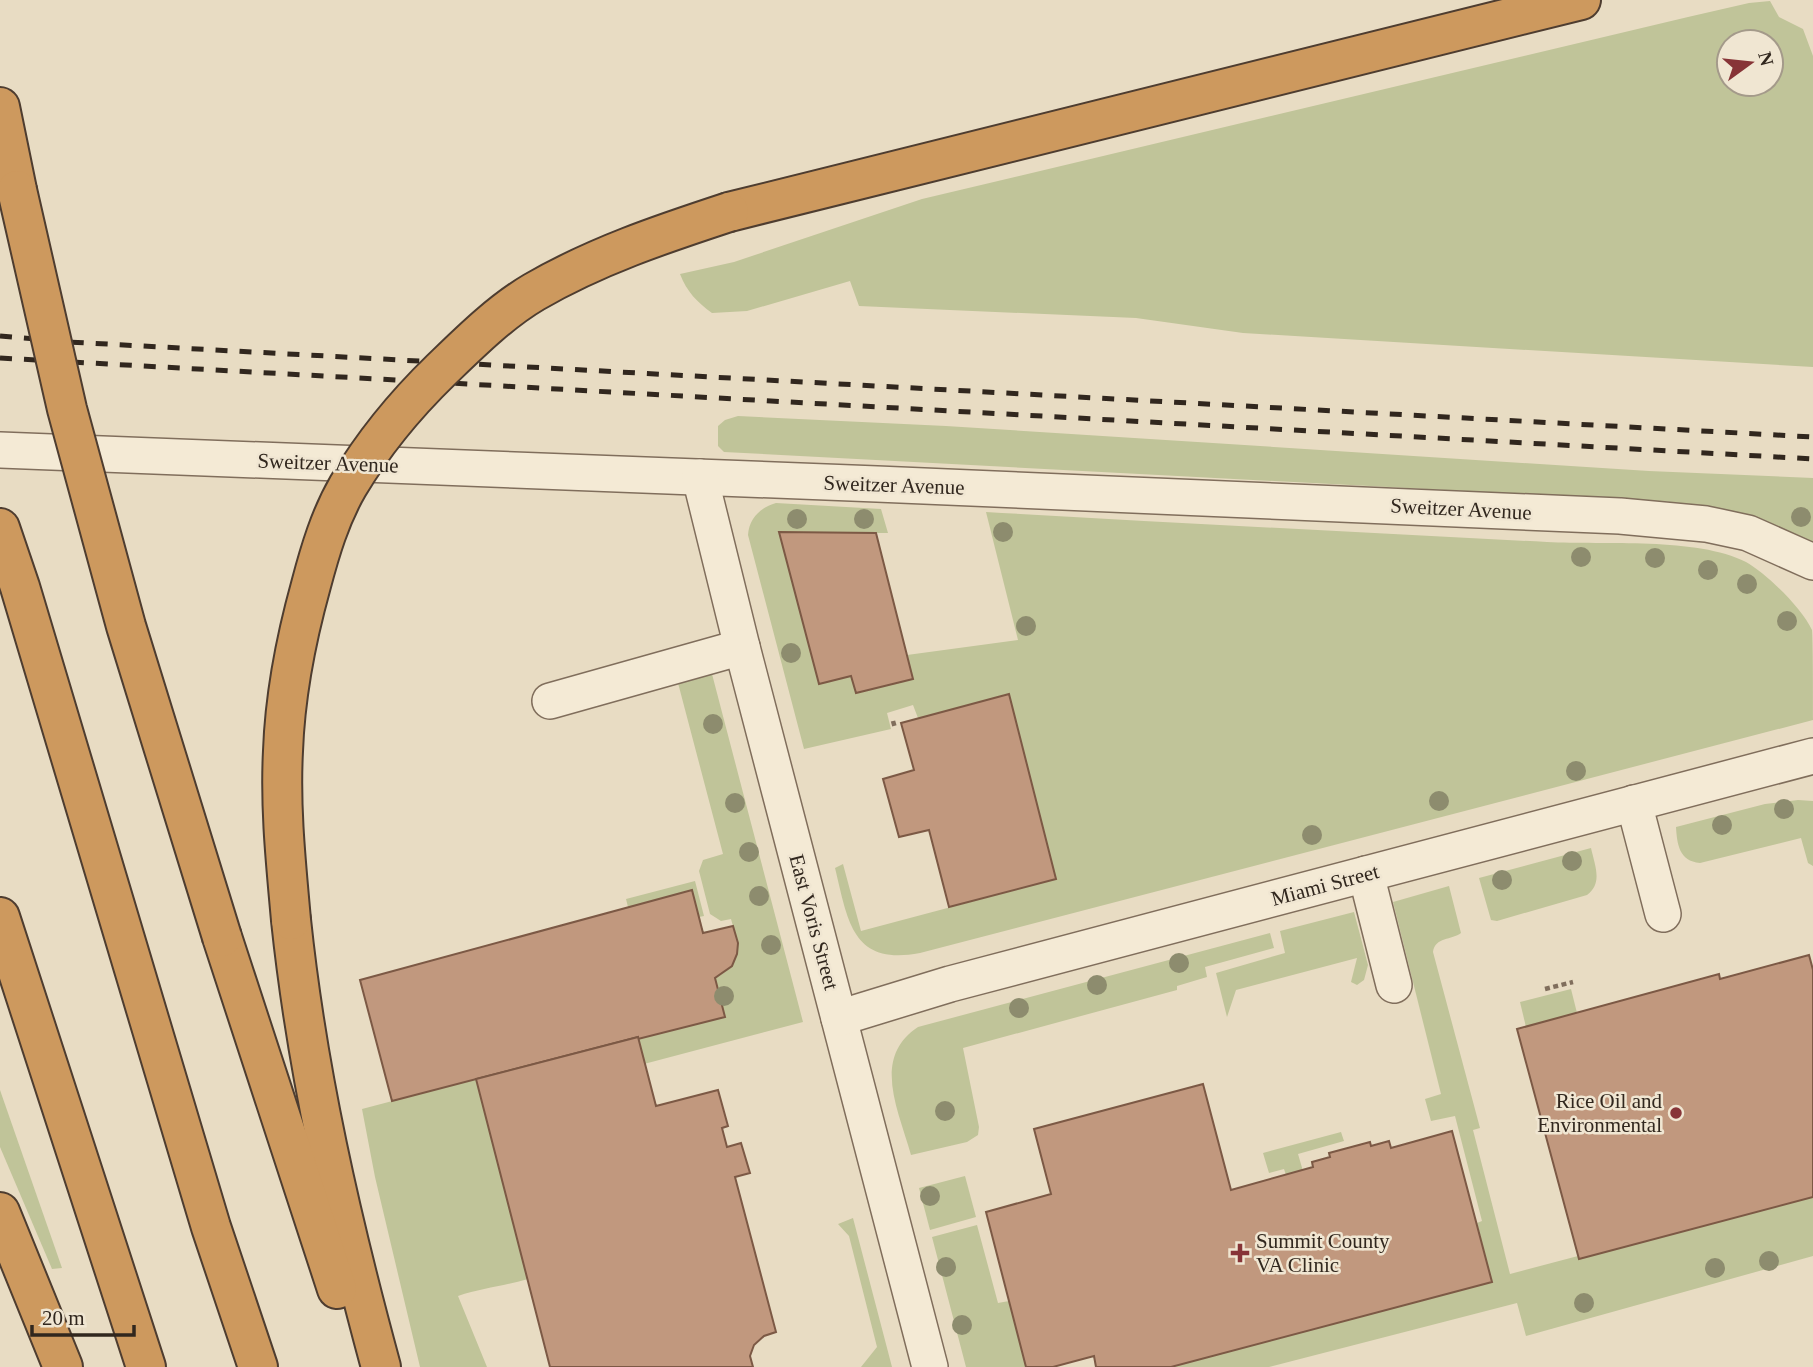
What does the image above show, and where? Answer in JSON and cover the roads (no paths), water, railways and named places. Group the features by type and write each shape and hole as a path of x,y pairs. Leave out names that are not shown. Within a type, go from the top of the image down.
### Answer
{"highway":[{"path":"381,1367 341,1213 313,1080 300,1001 283,811 283,751 289,679 323,539 348,486 381,439 421,390 474,339 531,294 582,266 646,239 729,212 1581,0"},
{"path":"0,107 67,409 126,626 265,1073 364,1367"},
{"path":"0,528 211,1227 258,1367"},
{"path":"0,917 146,1367"},
{"path":"0,1212 63,1367"}],"street":[{"name":"Sweitzer Avenue","path":"0,450 1620,516 1706,524 1748,533 1798,556 1813,587"},
{"name":"East Voris Street","path":"700,477 930,1367"},
{"path":"550,701 742,647"},
{"name":"Miami Street","path":"839,1018 950,984 1634,803 1804,763"},
{"path":"1634,803 1663,914"},
{"path":"1366,874 1394,985"}],"railway":[{"path":"0,336 69,342 1813,437"},
{"path":"0,358 1813,459"}],"place":[{"name":"Rice Oil and Environmental","path":"1676,1113"},
{"name":"Summit County VA Clinic","path":"1240,1253"}]}
